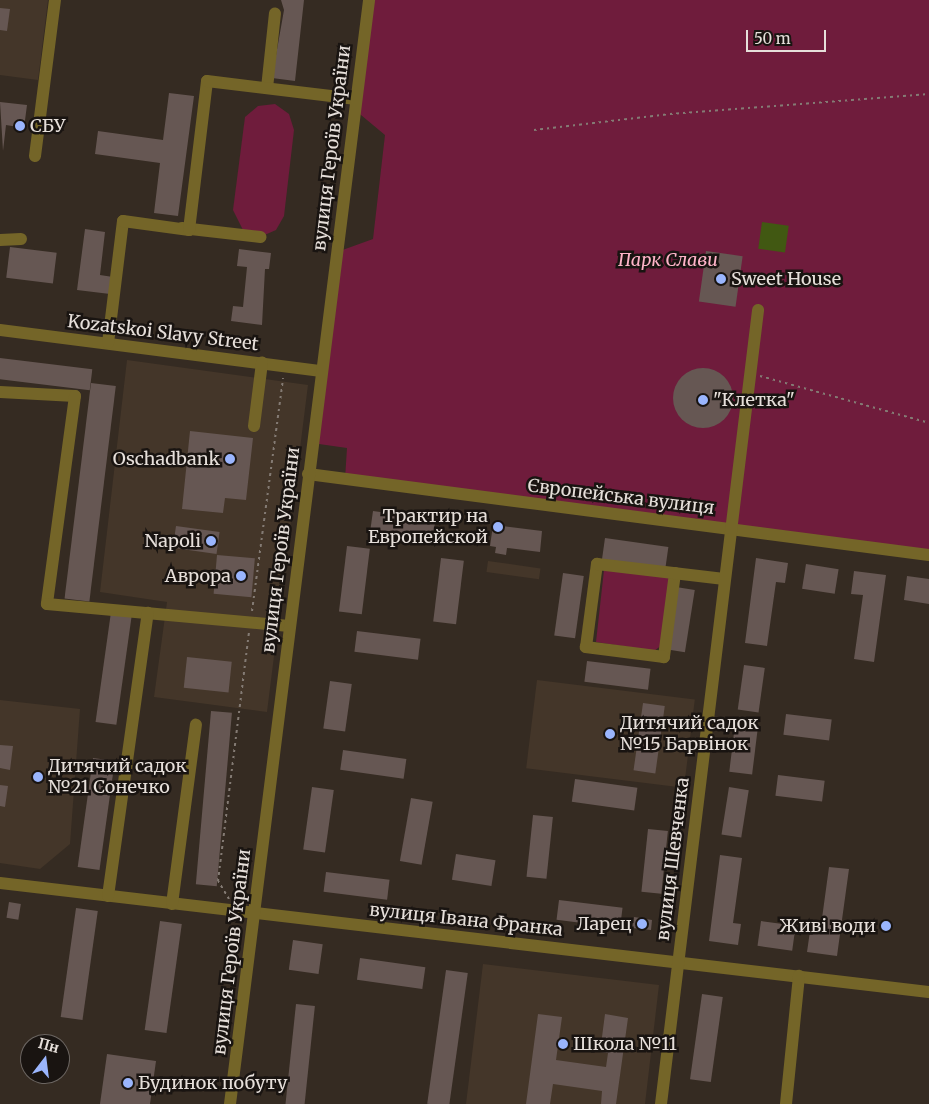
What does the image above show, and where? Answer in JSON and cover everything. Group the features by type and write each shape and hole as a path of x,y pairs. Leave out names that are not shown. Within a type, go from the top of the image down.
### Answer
{"street":[{"path":"35,156 55,0"},
{"name":"вулиця Героїв України","path":"230,1104 369,0"},
{"path":"267,88 275,13"},
{"path":"123,221 189,230 207,81 356,99"},
{"path":"123,221 260,237"},
{"path":"108,343 123,221"},
{"path":"0,240 22,239"},
{"name":"вулиця Шевченка","path":"660,1104 758,310"},
{"name":"Kozatskoi Slavy Street","path":"0,330 321,370"},
{"path":"254,426 262,363"},
{"path":"0,392 75,396 48,604 289,626"},
{"name":"Європейська вулиця","path":"308,474 929,555"},
{"path":"675,573 664,657 586,647 597,564 675,573 724,579"},
{"path":"108,896 148,613"},
{"path":"172,904 196,725"},
{"name":"вулиця Івана Франка","path":"0,883 254,914 678,961 929,992"},
{"path":"786,1104 799,976"}],"path":[{"path":"534,130 670,114 929,94"},
{"path":"251,613 285,366"},
{"path":"750,373 929,423"},
{"path":"238,912 218,881 250,623"}],"shaded area":[{"path":"0,0 48,0 38,80 0,75"},
{"path":"762,222 789,226 785,252 758,249"},
{"path":"127,360 308,385 267,712 154,697 167,602 100,592"},
{"path":"488,561 540,568 539,579 486,572"},
{"name":"Дитячий садок №15 Барвінок","path":"537,680 695,699 684,788 526,768"},
{"name":"Дитячий садок №21 Сонечко","path":"0,700 80,709 70,844 40,869 0,863"},
{"name":"Школа №11","path":"483,964 659,985 645,1104 466,1104"}],"green space":[{"name":"Парк Слави","path":"370,0 929,0 929,555 345,479 347,448 312,443 337,252 373,239 385,135 355,110"},
{"path":"275,104 289,114 294,130 284,216 276,230 260,237 244,232 233,210 245,117 258,106"},
{"path":"604,570 669,576 662,645 654,651 596,642"}],"building":[{"path":"281,0 304,0 295,81 272,78 284,10"},
{"path":"0,8 10,9 7,31 0,30"},
{"path":"169,93 194,96 178,216 154,213 160,163 95,154 98,131 163,140"},
{"name":"СБУ","path":"0,102 27,105 24,128 6,125 3,151"},
{"path":"85,229 105,232 100,275 113,277 110,294 77,290"},
{"path":"10,247 57,253 53,283 6,278"},
{"path":"239,249 271,253 269,269 265,269 262,325 231,321 233,306 243,307 247,267 237,266"},
{"name":"Sweet House","path":"706,251 743,256 736,307 699,302"},
{"path":"0,358 92,369 90,390 0,379"},
{"name":"\"Клетка\"","path":"703,368 715,370 728,381 733,398 731,410 720,423 703,428 691,426 678,415 673,398 675,386 686,373"},
{"path":"91,383 116,386 89,601 65,598"},
{"path":"190,431 253,438 246,500 225,498 223,513 182,509"},
{"path":"373,511 435,520 433,540 370,531"},
{"path":"493,525 542,531 540,552 507,548 506,555 495,553 496,547 490,546"},
{"path":"176,526 220,532 217,554 173,548"},
{"path":"605,538 668,547 665,569 602,560"},
{"path":"347,546 370,549 362,614 339,612"},
{"path":"217,555 255,558 251,597 214,594"},
{"path":"441,558 464,561 456,624 433,622"},
{"path":"756,558 788,563 785,583 776,582 767,646 745,643"},
{"path":"806,564 839,569 835,594 802,589"},
{"path":"854,571 886,575 874,662 854,659 863,595 851,594"},
{"path":"563,573 584,576 575,638 554,635"},
{"path":"907,576 929,579 929,604 904,600"},
{"path":"676,587 695,590 685,652 666,649"},
{"path":"111,612 132,615 116,725 96,722"},
{"path":"357,631 421,639 418,660 354,652"},
{"path":"187,657 232,662 229,693 184,688"},
{"path":"587,661 651,669 648,690 584,682"},
{"path":"744,665 765,668 759,712 738,710"},
{"path":"330,681 352,684 345,732 323,729"},
{"path":"643,703 665,706 655,773 634,770"},
{"path":"211,711 232,713 217,886 196,884"},
{"path":"786,714 832,720 829,740 783,735"},
{"path":"735,725 758,728 752,774 729,772"},
{"path":"0,745 13,746 10,770 0,768"},
{"path":"343,750 406,759 404,779 340,770"},
{"path":"93,758 115,761 99,870 78,867"},
{"path":"778,775 825,781 822,802 775,796"},
{"path":"575,779 637,788 634,811 572,802"},
{"path":"0,785 8,786 5,807 0,806"},
{"path":"312,787 334,790 325,852 303,849"},
{"path":"729,787 749,790 741,838 721,834"},
{"path":"411,798 433,802 422,865 400,861"},
{"path":"533,815 553,817 546,879 527,877"},
{"path":"648,829 668,831 661,894 641,892"},
{"path":"456,854 496,860 491,886 452,880"},
{"path":"720,855 742,858 733,923 741,924 738,945 709,941"},
{"path":"829,867 849,869 837,956 807,952 810,931 820,933"},
{"path":"326,872 390,880 387,900 324,892"},
{"path":"559,900 623,908 620,928 557,920"},
{"path":"9,902 21,904 18,920 6,918"},
{"path":"76,908 98,911 82,1020 61,1017"},
{"name":"Ларец","path":"634,917 652,920 651,930 632,928"},
{"path":"160,921 182,924 166,1033 145,1030"},
{"path":"761,921 796,926 792,951 758,946"},
{"path":"293,940 323,944 319,974 289,970"},
{"path":"360,958 425,967 422,989 357,980"},
{"path":"446,970 468,973 449,1104 427,1104"},
{"path":"702,994 723,997 711,1082 690,1079"},
{"path":"296,1004 315,1006 305,1104 285,1104"},
{"path":"538,1014 562,1017 556,1060 606,1067 608,1053 600,1052 605,1014 628,1018 616,1104 601,1104 602,1091 553,1084 550,1104 526,1104"},
{"name":"Будинок побуту","path":"107,1054 156,1061 150,1104 100,1104"}],"place":[{"name":"СБУ","path":"20,126"},
{"name":"Sweet House","path":"721,279"},
{"name":"\"Клетка\"","path":"703,400"},
{"name":"Oschadbank","path":"230,459"},
{"name":"Трактир на Европейской","path":"498,527"},
{"name":"Napoli","path":"211,541"},
{"name":"Аврора","path":"241,576"},
{"name":"Дитячий садок №15 Барвінок","path":"610,734"},
{"name":"Дитячий садок №21 Сонечко","path":"38,777"},
{"name":"Ларец","path":"642,924"},
{"name":"Живі води","path":"886,926"},
{"name":"Школа №11","path":"563,1044"},
{"name":"Будинок побуту","path":"128,1083"}]}
